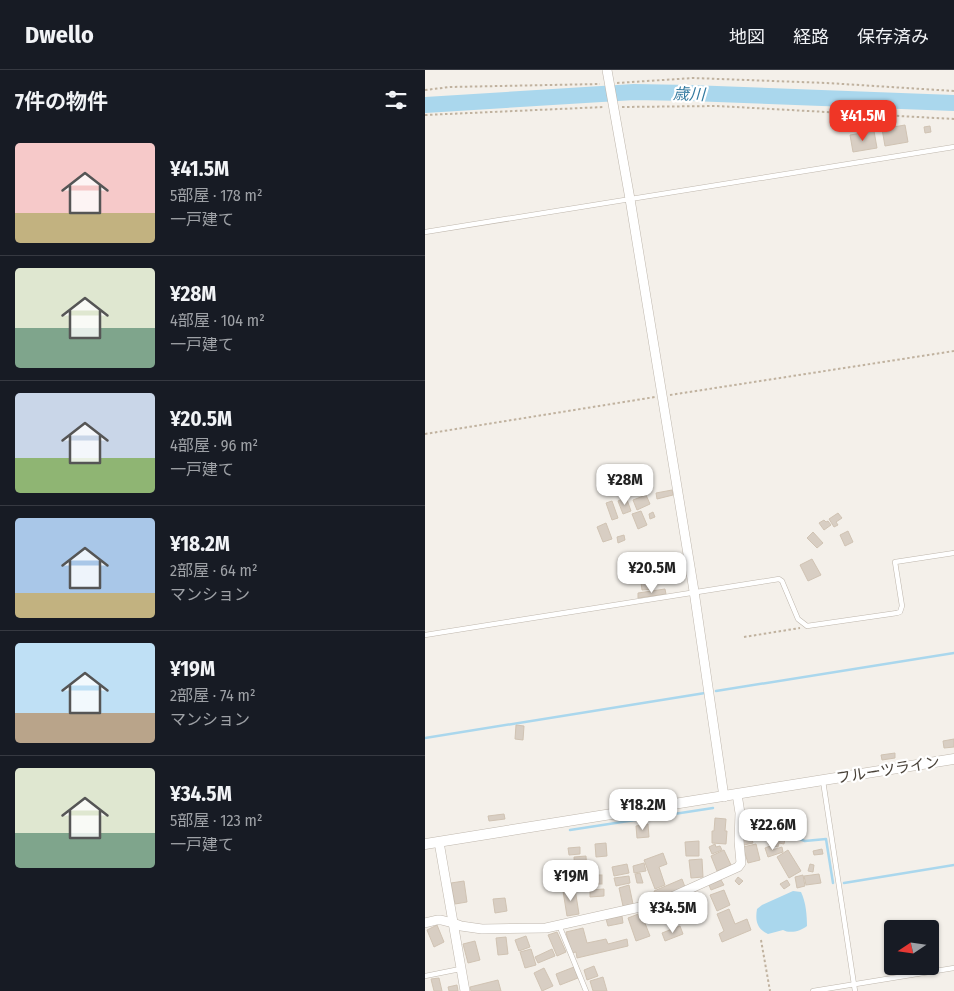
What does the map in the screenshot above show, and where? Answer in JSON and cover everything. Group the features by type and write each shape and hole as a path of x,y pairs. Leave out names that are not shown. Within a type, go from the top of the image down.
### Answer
{"street":[{"path":"607,70 694,591 724,796"},
{"name":"フルーツライン","path":"425,844 954,760"},
{"path":"425,923 437,920 461,926 481,928 546,928 665,900 738,867 741,863 739,841 740,813 737,794"},
{"path":"439,842 465,991"}],"lane":[{"path":"425,232 954,147"},
{"path":"425,635 779,579 782,581 798,619 807,626 897,613 900,612 902,606 895,562 954,553"},
{"path":"822,780 855,991"},
{"path":"559,924 585,991"},
{"path":"813,991 954,968"},
{"path":"425,976 460,969"}],"path":[{"path":"425,90 450,87 610,86 693,78 827,83 954,91"},
{"path":"425,115 613,106 717,106 954,118"},
{"path":"425,434 954,351"},
{"path":"744,637 799,629 804,624"},
{"path":"761,940 770,991"}],"water":[{"path":"793,891 801,892 803,896 807,926 795,931 783,930 768,934 761,930 756,917 757,909"}],"building":[{"path":"905,125 908,142 885,146 882,129"},
{"path":"930,126 931,132 925,133 924,127"},
{"path":"874,131 877,148 853,152 850,135"},
{"path":"672,490 673,495 657,499 656,493"},
{"path":"646,495 650,504 637,510 633,500"},
{"path":"626,497 631,511 623,514 618,501"},
{"path":"612,501 618,518 612,520 606,503"},
{"path":"641,511 647,525 638,529 632,514"},
{"path":"653,512 655,517 650,519 649,514"},
{"path":"838,513 842,518 836,522 838,525 834,527 829,519"},
{"path":"824,520 828,521 831,525 824,530 819,523"},
{"path":"606,523 612,539 603,542 597,527"},
{"path":"848,531 853,542 845,546 840,535"},
{"path":"813,532 823,543 817,548 807,538"},
{"path":"624,535 625,540 618,543 617,537"},
{"path":"664,554 666,562 663,562 663,565 666,564 667,568 663,569 664,572 659,573 658,569 661,568 658,555"},
{"path":"812,559 821,575 808,581 800,565"},
{"path":"654,572 656,586 654,586 654,589 642,590 640,575 643,575 642,573"},
{"path":"665,589 666,594 638,598 638,593"},
{"path":"516,725 524,726 523,740 515,739"},
{"path":"954,739 954,747 944,748 943,741"},
{"path":"895,753 895,758 882,760 881,755"},
{"path":"504,814 505,819 489,821 488,816"},
{"path":"715,818 726,819 726,844 712,843"},
{"path":"648,824 649,837 637,838 636,826"},
{"path":"749,830 753,843 744,845 740,833"},
{"path":"759,830 785,839 784,844 779,843 778,847 768,844 769,839 760,836"},
{"path":"699,841 699,856 686,856 685,842"},
{"path":"606,843 607,856 596,857 595,844"},
{"path":"715,844 716,847 720,846 722,850 712,854 709,847"},
{"path":"756,844 760,860 748,863 743,847"},
{"path":"770,846 772,850 782,847 783,852 768,857 765,848"},
{"path":"580,847 580,854 569,855 568,848"},
{"path":"822,849 823,854 814,855 813,851"},
{"path":"724,850 731,865 717,871 711,856"},
{"path":"788,850 801,871 789,878 777,857"},
{"path":"663,853 667,864 659,867 665,885 655,889 644,860"},
{"path":"586,856 587,874 575,875 574,857"},
{"path":"702,859 703,877 691,878 689,860"},
{"path":"644,863 646,871 634,873 633,866"},
{"path":"627,864 629,873 614,876 612,867"},
{"path":"810,864 814,865 813,872 808,871"},
{"path":"640,873 643,883 637,883 635,874"},
{"path":"819,874 821,883 806,885 804,876"},
{"path":"590,875 602,875 602,884 590,884"},
{"path":"803,875 805,886 797,888 795,877"},
{"path":"629,876 630,883 616,886 614,878"},
{"path":"738,877 743,881 739,885 735,881"},
{"path":"682,879 685,887 657,899 654,891"},
{"path":"721,880 724,885 711,890 709,885"},
{"path":"787,880 790,885 784,889 780,884"},
{"path":"464,881 467,902 455,904 451,883"},
{"path":"629,885 633,904 623,906 619,888"},
{"path":"575,889 579,914 567,916 563,891"},
{"path":"604,889 604,896 590,897 590,890"},
{"path":"724,890 730,905 717,911 710,895"},
{"path":"505,898 507,911 495,913 493,899"},
{"path":"683,908 687,921 677,924 673,911"},
{"path":"659,909 661,914 657,916 655,911"},
{"path":"729,909 735,924 747,919 751,930 722,942 719,934 724,931 717,914"},
{"path":"641,913 650,936 636,941 628,918"},
{"path":"622,916 623,923 608,926 606,919"},
{"path":"437,925 444,942 434,947 427,930"},
{"path":"680,926 683,934 665,941 662,933"},
{"path":"583,928 587,943 606,939 608,944 627,939 628,946 577,958 576,952 571,953 566,932"},
{"path":"557,932 566,952 557,956 548,935"},
{"path":"526,936 530,947 519,951 515,940"},
{"path":"506,937 508,954 498,955 496,938"},
{"path":"475,941 480,960 468,963 463,944"},
{"path":"531,949 536,965 525,968 520,952"},
{"path":"552,949 555,956 538,963 535,957"},
{"path":"594,966 598,976 587,980 584,970"},
{"path":"574,967 578,978 560,985 556,974"},
{"path":"544,968 553,986 542,991 534,973"},
{"path":"603,977 607,991 593,991 590,981"},
{"path":"439,978 442,991 434,991 431,979"},
{"path":"498,980 501,991 471,991 470,987"},
{"path":"457,985 458,991 449,991 448,987"}],"waterway":[{"name":"歳川","path":"425,105 634,92 954,103"},
{"path":"716,691 954,653"},
{"path":"425,738 705,693"},
{"path":"570,830 713,808"},
{"path":"746,820 805,841 826,839 833,883"},
{"path":"844,883 954,865"}]}
